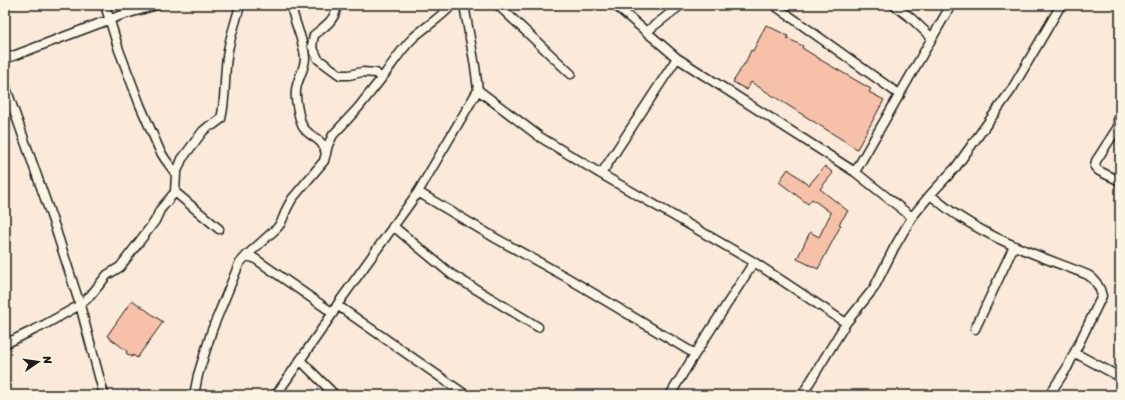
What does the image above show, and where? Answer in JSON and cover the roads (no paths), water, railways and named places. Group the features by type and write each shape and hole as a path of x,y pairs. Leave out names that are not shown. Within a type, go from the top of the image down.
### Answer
{"street":[{"path":"105,5 119,50 143,111 164,159 176,174"},
{"path":"5,59 109,20 157,5"},
{"path":"5,344 80,305 91,295 106,275 120,267 155,221 160,210 175,192 176,174 182,159 203,131 208,126 213,125 221,119 227,56 240,5"},
{"path":"291,5 302,40 305,60 296,86 299,116 302,126 308,133 322,142 325,147 326,154"},
{"path":"336,5 337,7 335,14 324,28 314,35 312,46 318,59 340,75 349,75 362,72 376,73 381,79"},
{"path":"194,395 198,375 212,330 239,264 281,223 292,199 324,161 328,145 334,135 358,108 404,48 452,5"},
{"path":"276,395 337,305 418,192 478,90 464,5"},
{"path":"498,5 571,74"},
{"path":"615,5 677,58 855,172 912,217"},
{"path":"646,32 681,5"},
{"path":"774,5 900,95"},
{"path":"894,5 911,18 932,38"},
{"path":"855,172 952,5"},
{"path":"802,395 846,323 874,288 894,248 912,217 956,167 1012,89 1061,5"},
{"path":"601,174 677,58"},
{"path":"5,85 55,227 80,305 104,395"},
{"path":"478,90 540,137 754,262 846,323"},
{"path":"1120,116 1118,120 1119,128 1096,160 1095,167 1099,171 1120,181"},
{"path":"175,192 219,230"},
{"path":"418,192 497,239 566,277 694,354"},
{"path":"930,195 959,217 988,233 1014,246 1088,275 1094,279 1101,289 1102,296 1075,353 1049,395"},
{"path":"393,226 451,274 538,327"},
{"path":"975,329 1014,246"},
{"path":"246,256 254,258 333,313"},
{"path":"670,395 694,354 754,262"},
{"path":"337,305 466,395"},
{"path":"1075,353 1120,377"},
{"path":"300,360 335,395"}]}
